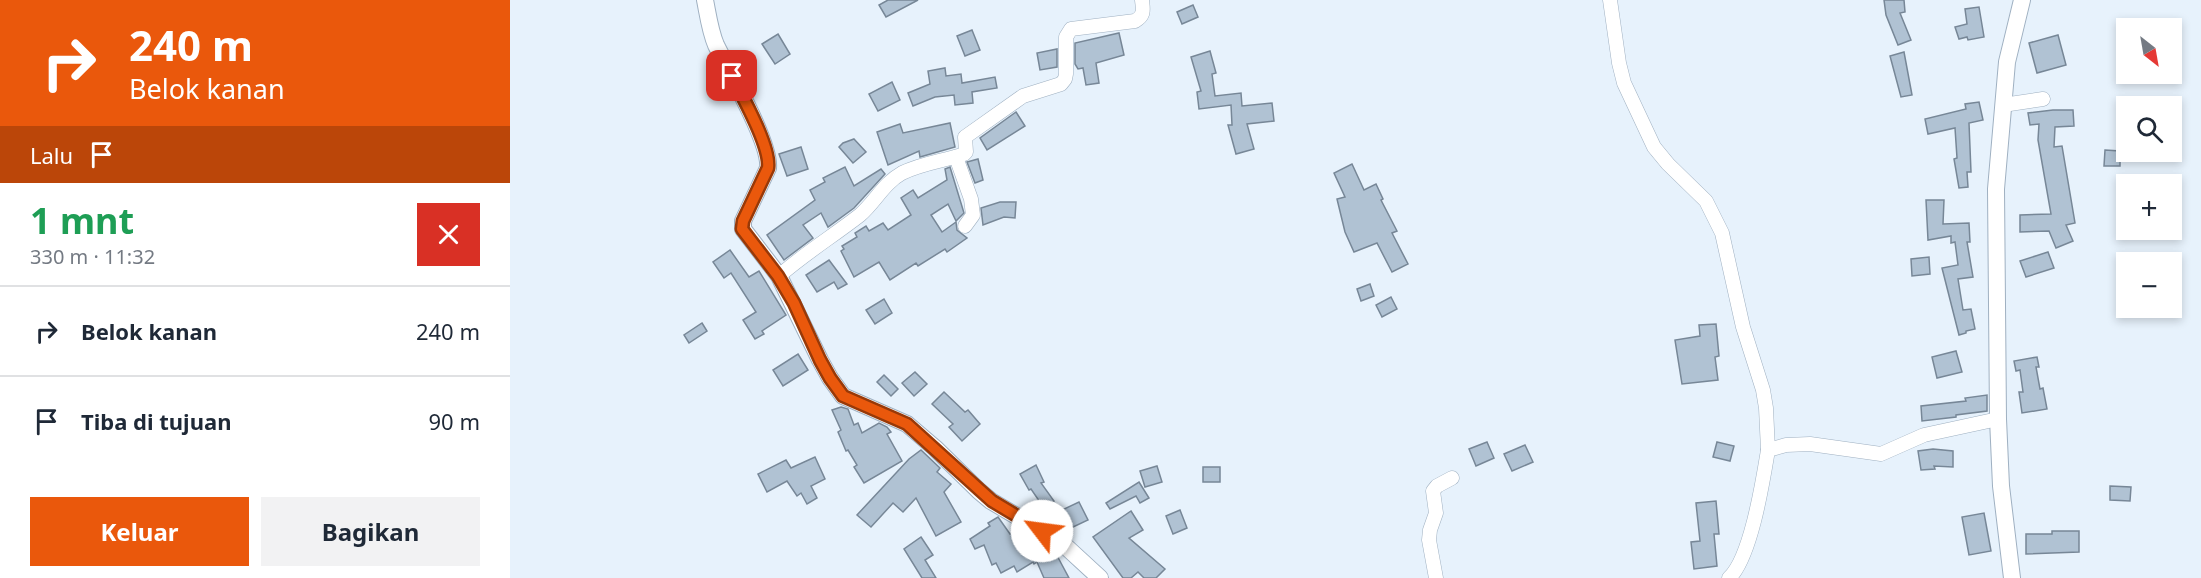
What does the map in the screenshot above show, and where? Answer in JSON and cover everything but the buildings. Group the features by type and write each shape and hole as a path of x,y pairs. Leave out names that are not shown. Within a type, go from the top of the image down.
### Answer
{"street":[{"path":"705,0 715,43 752,117 769,159 768,168 743,221 742,229 778,276 794,303 830,378 843,396 907,424 978,491 1062,543 1100,578"},
{"path":"778,276 858,216 887,184 902,173 966,152 965,137 1023,96 1060,84 1065,79 1065,43 1067,33 1071,29 1135,21 1141,18 1144,12 1142,0"},
{"path":"1610,0 1624,83 1654,147 1706,201 1722,232 1743,327 1763,390 1768,450 1758,506 1740,562 1730,578"},
{"path":"2012,578 2001,486 1998,419 1996,189 2007,62 2022,0"},
{"path":"2003,105 2043,99"},
{"path":"956,157 973,215 965,226"},
{"path":"1768,450 1786,445 1810,444 1881,454 1924,435 1998,419"},
{"path":"1436,578 1429,540 1436,513 1433,491 1437,486 1452,478"}],"route":[{"path":"732,76 769,159 768,168 743,221 742,229 778,276 794,303 820,360 838,390 843,396 855,402 907,424 978,491 1042,531"}]}
